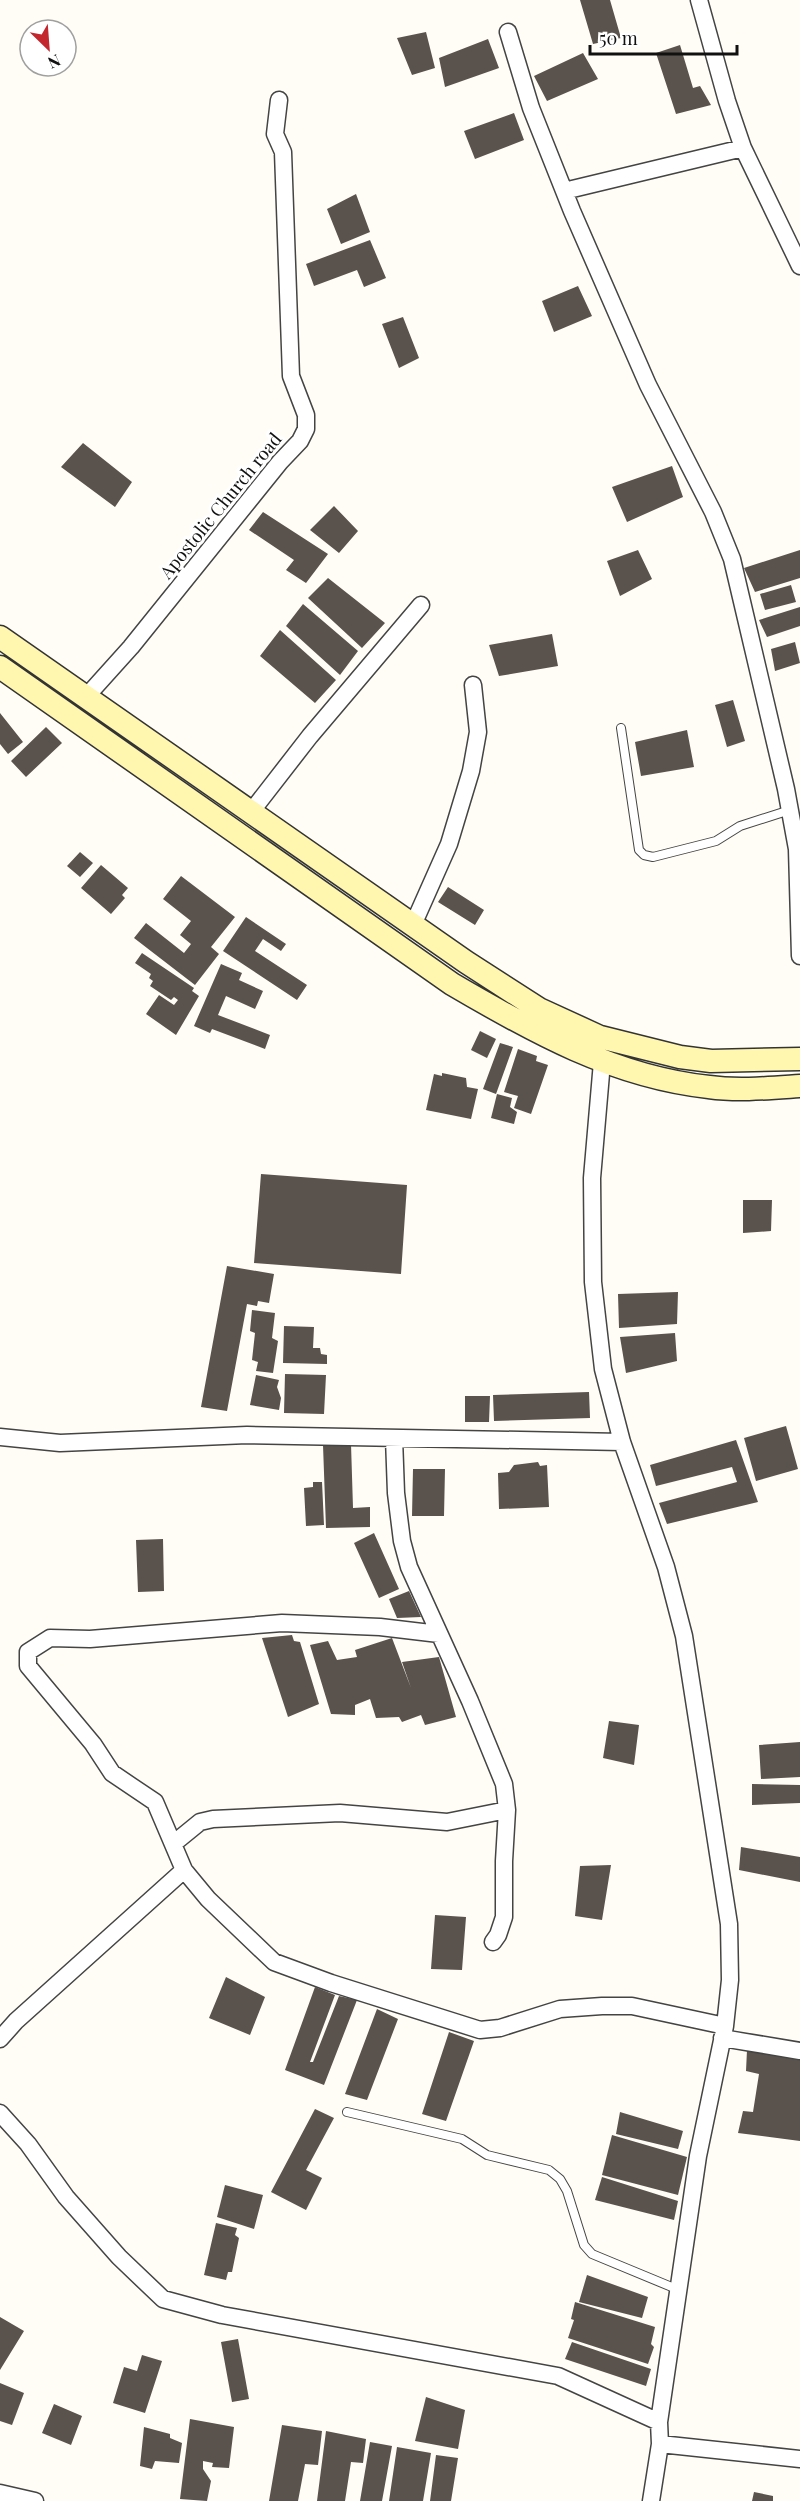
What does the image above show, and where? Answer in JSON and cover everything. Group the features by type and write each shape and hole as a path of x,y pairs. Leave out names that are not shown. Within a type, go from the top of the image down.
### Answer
{"main road":[{"path":"0,636 413,925 539,1009 600,1037 690,1059 721,1061 800,1059"},
{"path":"0,667 452,984 526,1028 602,1062 673,1081 710,1088 800,1086"}],"street":[{"path":"699,0 727,101 743,148 800,266"},
{"path":"507,32 531,108 564,192 648,385 713,512 732,559 797,849 800,956"},
{"name":"Apostolic Church road","path":"86,697 131,648 272,471 300,441 306,429 306,416 291,376 284,152 275,134 279,100"},
{"path":"564,192 743,148"},
{"path":"251,812 310,736 422,605"},
{"path":"413,925 449,844 471,771 478,732 473,686"},
{"path":"602,1062 592,1178 594,1282 603,1369 622,1442 666,1568 684,1636 729,1924 730,1980 723,2032 698,2156 659,2422 660,2444 651,2501"},
{"path":"0,1437 60,1443 247,1435 622,1442"},
{"path":"394,1438 396,1493 402,1540 409,1567 470,1701 504,1784 507,1810 504,1917 493,1942"},
{"path":"439,1634 380,1627 282,1623 90,1639 50,1638 28,1652 28,1666 93,1744 112,1773 155,1802 184,1870 208,1899 274,1962 480,2030 500,2028 560,2009 632,2006 800,2051"},
{"path":"173,1844 200,1822 213,1819 340,1813 447,1821 507,1810"},
{"path":"0,2039 16,2021 184,1870"},
{"path":"0,2114 28,2144 66,2197 119,2257 163,2299 222,2315 558,2376 659,2422"},
{"path":"660,2444 800,2459"},
{"path":"0,2493 35,2501"}],"lane":[{"path":"621,728 639,850 644,855 653,857 716,841 740,826 790,810"},
{"path":"347,2112 462,2139 487,2155 549,2170 560,2179 567,2191 584,2245 592,2254 679,2290"}],"building":[{"path":"580,0 610,0 621,38 593,44"},
{"path":"426,32 435,68 412,75 397,38"},
{"path":"488,39 499,68 445,87 439,58"},
{"path":"680,45 693,88 700,86 711,105 676,114 656,53"},
{"path":"583,53 598,79 547,101 534,76"},
{"path":"514,113 524,140 475,159 464,131"},
{"path":"356,194 370,232 341,244 327,209"},
{"path":"370,240 386,278 364,287 357,270 314,286 306,264"},
{"path":"578,286 592,316 554,332 542,301"},
{"path":"403,317 419,358 399,368 382,324"},
{"path":"83,443 132,482 115,507 61,467"},
{"path":"672,466 683,497 627,522 612,487"},
{"path":"334,506 358,531 339,553 310,530"},
{"path":"263,512 328,554 306,583 286,570 294,560 249,530"},
{"path":"638,550 652,579 620,596 607,561"},
{"path":"800,550 800,578 755,592 744,568"},
{"path":"328,578 385,623 362,648 308,598"},
{"path":"791,585 796,602 765,610 760,594"},
{"path":"303,604 358,651 340,675 286,626"},
{"path":"800,607 800,626 767,637 759,620"},
{"path":"280,630 336,680 315,703 260,656"},
{"path":"552,634 558,666 499,676 489,645"},
{"path":"795,642 800,663 775,671 771,649"},
{"path":"733,700 745,741 727,747 715,705"},
{"path":"0,713 23,742 8,754 0,744"},
{"path":"46,727 62,743 26,777 11,761"},
{"path":"687,730 694,767 641,776 635,742"},
{"path":"80,852 93,863 80,877 67,866"},
{"path":"101,865 128,888 122,895 125,898 111,914 81,888"},
{"path":"181,876 235,917 211,947 219,954 195,985 134,938 146,923 184,953 191,944 180,935 191,921 163,899"},
{"path":"448,887 484,910 475,925 438,902"},
{"path":"246,917 286,944 281,951 263,939 255,951 307,985 297,1000 223,951"},
{"path":"142,953 194,988 192,991 199,996 176,1035 146,1014 159,995 174,1005 178,1000 174,997 171,1000 150,986 153,981 149,978 151,974 135,963"},
{"path":"221,964 242,973 239,980 263,991 255,1009 226,996 218,1015 270,1035 265,1049 212,1029 210,1033 194,1026"},
{"path":"480,1031 496,1039 487,1058 471,1050"},
{"path":"500,1043 513,1047 496,1094 483,1089"},
{"path":"518,1049 537,1056 536,1061 548,1065 531,1114 514,1108 518,1096 504,1092"},
{"path":"442,1073 466,1078 467,1087 478,1089 471,1119 426,1110 434,1074 442,1076"},
{"path":"497,1094 512,1098 510,1107 517,1112 514,1124 491,1118"},
{"path":"261,1174 407,1185 401,1274 254,1263"},
{"path":"743,1200 772,1200 771,1231 743,1233"},
{"path":"227,1266 274,1274 269,1303 258,1301 257,1306 247,1304 227,1411 201,1407"},
{"path":"678,1292 677,1324 619,1328 618,1294"},
{"path":"252,1310 275,1313 272,1338 278,1341 273,1373 256,1371 258,1362 252,1360 255,1333 250,1331"},
{"path":"284,1326 314,1327 313,1348 320,1348 321,1354 327,1355 327,1364 283,1363"},
{"path":"675,1333 677,1361 626,1373 620,1337"},
{"path":"285,1374 326,1375 324,1414 284,1413"},
{"path":"256,1375 279,1380 277,1387 281,1398 279,1410 250,1405"},
{"path":"589,1392 590,1418 494,1421 493,1395"},
{"path":"465,1396 490,1396 489,1422 465,1422"},
{"path":"786,1426 798,1469 756,1481 744,1438"},
{"path":"736,1440 758,1502 667,1524 659,1503 737,1482 732,1467 656,1486 650,1465"},
{"path":"351,1444 353,1508 370,1507 370,1527 326,1528 323,1445"},
{"path":"538,1462 540,1466 547,1465 549,1507 499,1509 498,1473 509,1472 514,1465"},
{"path":"413,1469 445,1469 444,1516 412,1516"},
{"path":"313,1482 322,1482 324,1525 306,1526 304,1488 313,1487"},
{"path":"374,1533 399,1589 379,1598 354,1543"},
{"path":"163,1539 164,1591 138,1592 136,1540"},
{"path":"409,1591 421,1617 397,1618 389,1599"},
{"path":"292,1635 294,1641 300,1642 319,1704 288,1717 262,1638"},
{"path":"392,1638 411,1688 402,1662 439,1657 456,1717 425,1725 421,1715 402,1722 399,1717 376,1718 370,1699 355,1705 355,1715 331,1714 310,1645 328,1641 337,1660 357,1657 355,1650"},
{"path":"609,1721 639,1725 634,1765 603,1758"},
{"path":"800,1742 800,1777 761,1779 759,1745"},
{"path":"752,1784 800,1785 800,1803 752,1805"},
{"path":"741,1847 800,1857 800,1882 739,1870"},
{"path":"611,1865 602,1920 575,1916 580,1866"},
{"path":"435,1915 466,1917 462,1970 431,1969"},
{"path":"226,1977 265,1997 250,2035 209,2018"},
{"path":"315,1987 335,1995 310,2062 313,2062 339,1996 357,2000 324,2085 285,2070"},
{"path":"377,2009 398,2019 367,2100 345,2094"},
{"path":"449,2032 474,2041 446,2121 422,2114"},
{"path":"747,2050 800,2058 800,2141 738,2133 743,2111 753,2112 759,2074 746,2071"},
{"path":"315,2109 334,2118 306,2170 322,2178 306,2210 271,2192"},
{"path":"620,2112 683,2131 678,2149 616,2134"},
{"path":"612,2135 687,2157 678,2195 602,2175"},
{"path":"602,2177 678,2201 674,2220 595,2200"},
{"path":"225,2185 263,2195 254,2229 217,2217"},
{"path":"216,2223 237,2228 235,2235 239,2238 232,2272 228,2272 226,2280 204,2275"},
{"path":"587,2275 648,2297 642,2318 579,2302"},
{"path":"575,2302 655,2327 651,2344 654,2347 648,2364 568,2338 574,2320 571,2319"},
{"path":"0,2317 24,2331 0,2370"},
{"path":"238,2339 249,2399 232,2402 221,2342"},
{"path":"572,2342 651,2369 646,2386 565,2359"},
{"path":"142,2355 162,2361 145,2413 113,2403 124,2367 137,2371"},
{"path":"0,2383 24,2393 12,2425 0,2421"},
{"path":"426,2397 465,2410 458,2449 415,2441"},
{"path":"54,2404 82,2416 71,2445 42,2433"},
{"path":"190,2419 234,2427 229,2468 212,2467 213,2463 203,2461 203,2469 211,2481 207,2501 180,2499"},
{"path":"282,2425 322,2431 318,2465 305,2464 298,2501 269,2501"},
{"path":"144,2427 170,2434 170,2438 182,2443 179,2463 155,2461 152,2469 140,2466"},
{"path":"326,2431 366,2439 363,2463 351,2462 345,2501 317,2501"},
{"path":"370,2442 392,2446 382,2501 360,2501"},
{"path":"397,2447 431,2453 423,2501 389,2501"},
{"path":"436,2455 458,2458 451,2501 430,2501"},
{"path":"754,2492 773,2496 773,2501 752,2501"}]}
